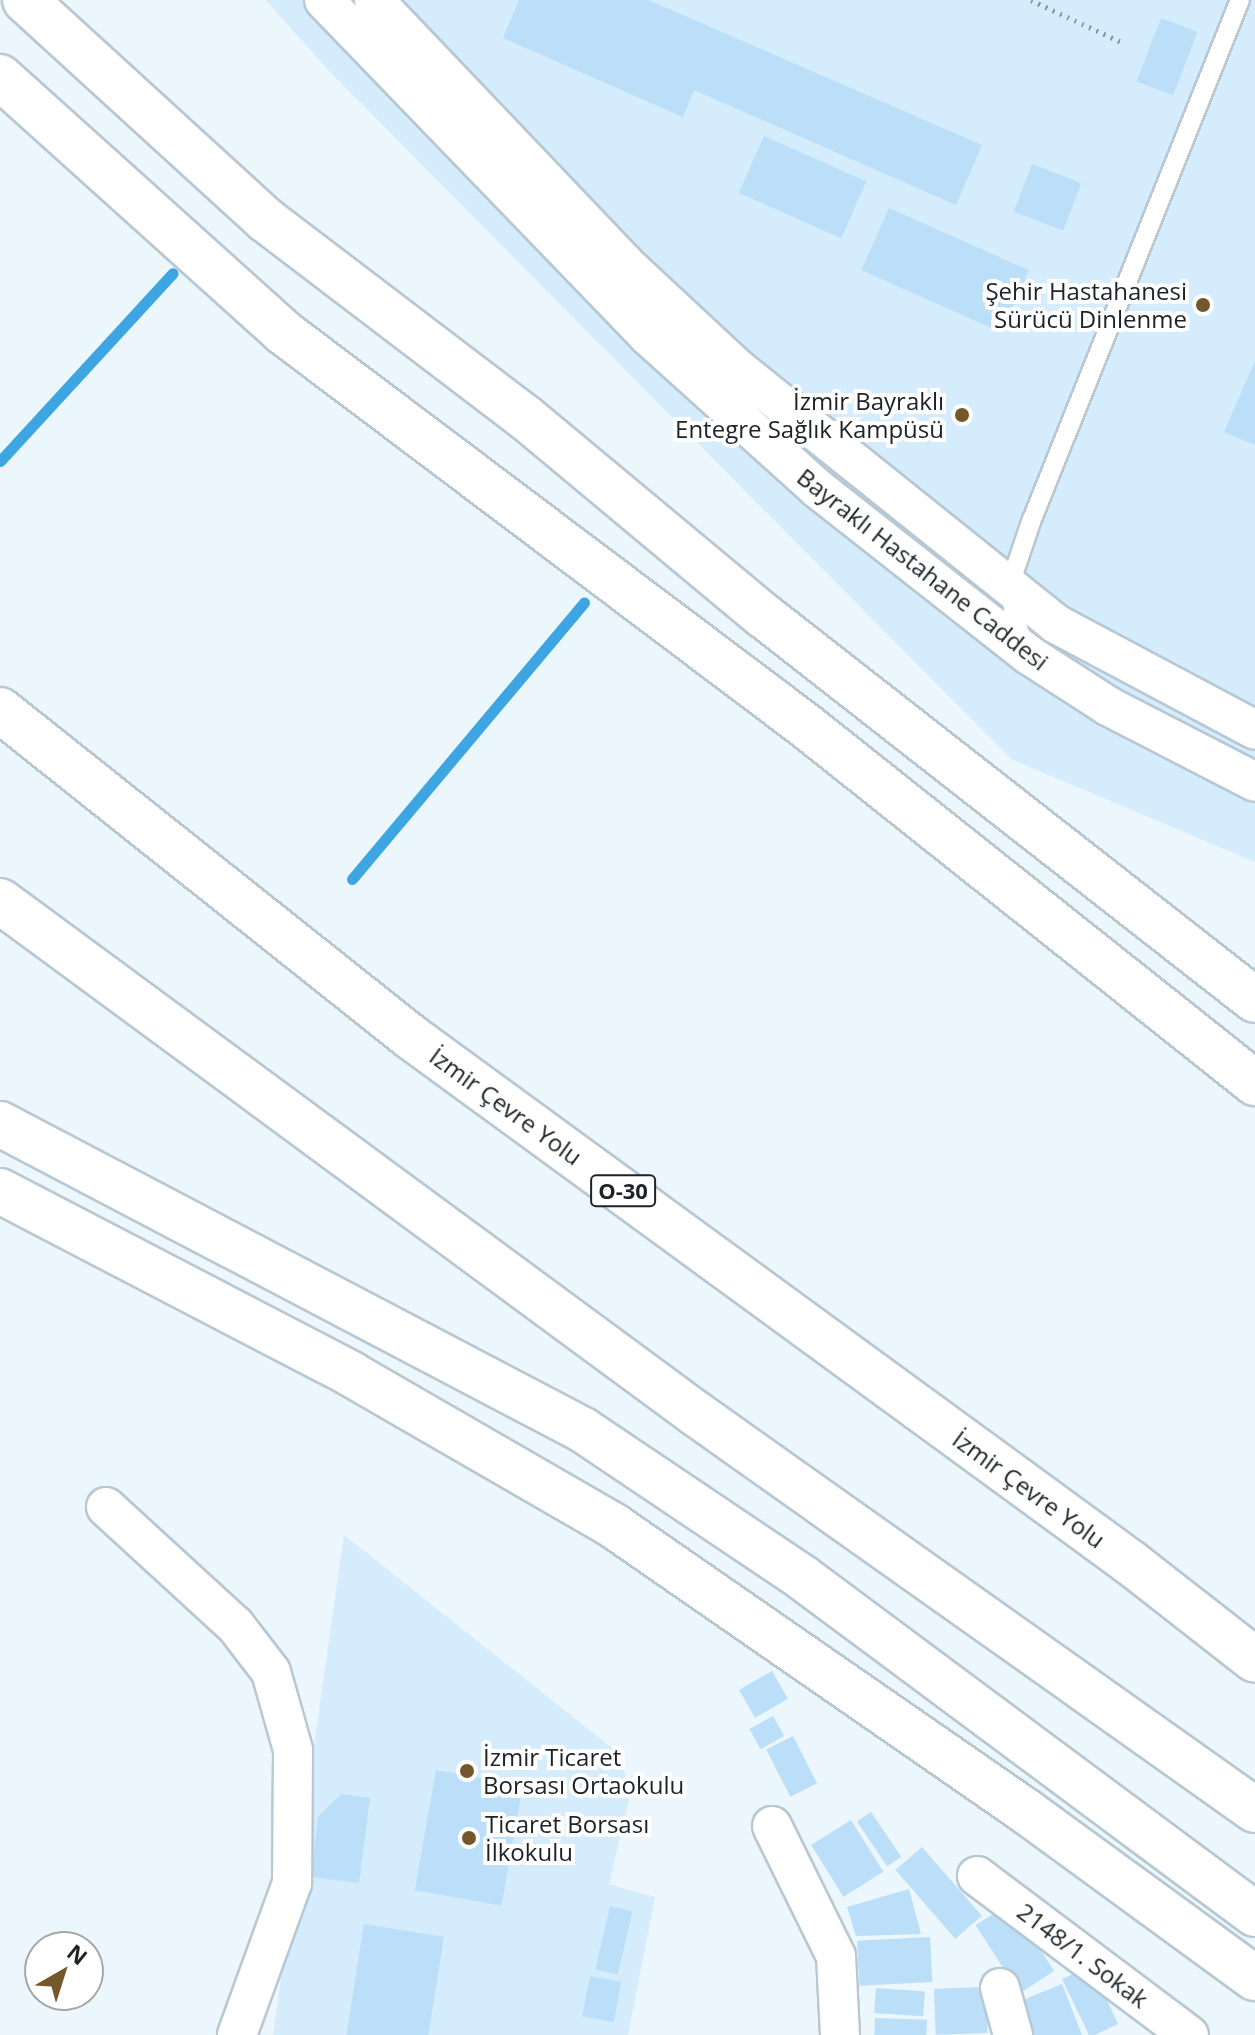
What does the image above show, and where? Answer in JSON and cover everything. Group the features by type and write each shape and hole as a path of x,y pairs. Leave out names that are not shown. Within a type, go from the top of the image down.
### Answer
{"highway":[{"path":"25,0 266,220 526,418 764,616 1255,1000"},
{"path":"0,77 283,332 806,726 1255,1083"},
{"name":"İzmir Çevre Yolu","path":"0,710 411,1037 1131,1563 1255,1660"},
{"path":"0,901 695,1413 1255,1810"},
{"path":"0,1124 583,1430 803,1578 1255,1914"},
{"path":"0,1191 351,1374 614,1526 1027,1812 1255,1978"}],"street":[{"name":"Bayraklı Hastahane Caddesi","path":"324,0 648,336 818,489 1029,655 1108,706 1255,782"},
{"name":"Bayraklı Hastahane Caddesi","path":"374,0 682,322 1056,624 1255,730"},
{"path":"106,1507 235,1625 271,1672 293,1750 292,1883 237,2035"},
{"path":"772,1826 836,1956 840,2035"},
{"name":"2148/1. Sokak","path":"977,1876 1189,2035"},
{"path":"1000,1988 1013,2035"}],"lane":[{"path":"1029,655 1014,617 1010,584 1240,0"}],"path":[{"path":"1031,0 1121,42"}],"shaded area":[{"name":"İzmir Bayraklı Entegre Sağlık Kampüsü","path":"266,0 1255,0 1255,862 1011,759 329,71"},
{"name":"İzmir Ticaret Borsası Ortaokulu","path":"344,1535 617,1752 631,1791 609,1884 655,1897 628,2035 273,2035"}],"building":[{"path":"519,0 648,0 982,145 956,205 694,90 683,117 503,38"},
{"path":"1161,18 1197,32 1173,95 1137,81"},
{"path":"764,136 866,182 841,238 739,193"},
{"path":"1032,164 1081,183 1063,231 1014,212"},
{"path":"889,208 1029,270 1001,332 861,270"},
{"path":"1255,361 1255,445 1224,432"},
{"path":"772,1671 788,1699 755,1718 739,1690"},
{"path":"773,1716 784,1736 761,1749 749,1729"},
{"path":"793,1736 817,1783 790,1797 766,1750"},
{"name":"Ticaret Borsası İlkokulu","path":"436,1770 523,1785 501,1905 415,1890"},
{"path":"341,1794 370,1798 359,1883 311,1877 318,1817"},
{"path":"871,1812 901,1857 887,1866 857,1822"},
{"path":"851,1820 883,1872 843,1897 811,1845"},
{"path":"922,1847 982,1916 955,1939 896,1870"},
{"path":"909,1889 921,1934 856,1936 847,1907"},
{"path":"1010,1903 1054,1971 1020,1993 976,1925"},
{"path":"610,1906 632,1911 618,1975 595,1969"},
{"path":"364,1924 444,1937 428,2035 346,2035"},
{"path":"930,1937 932,1982 859,1986 857,1941"},
{"path":"1091,1966 1118,2024 1095,2035 1089,2035 1062,1979"},
{"path":"590,1976 621,1982 614,2022 582,2016"},
{"path":"1062,1984 1082,2035 1032,2035 1018,2002"},
{"path":"986,1987 988,2033 936,2035 934,1989"},
{"path":"876,1988 925,1991 923,2016 874,2013"},
{"path":"875,2018 927,2020 926,2035 874,2035"}],"waterway":[{"path":"0,461 173,273"},
{"path":"352,879 584,603"}],"place":[{"name":"Şehir Hastahanesi Sürücü Dinlenme","path":"1203,305"},
{"name":"İzmir Bayraklı Entegre Sağlık Kampüsü","path":"962,415"},
{"name":"İzmir Ticaret Borsası Ortaokulu","path":"467,1771"},
{"name":"Ticaret Borsası İlkokulu","path":"469,1838"}]}
